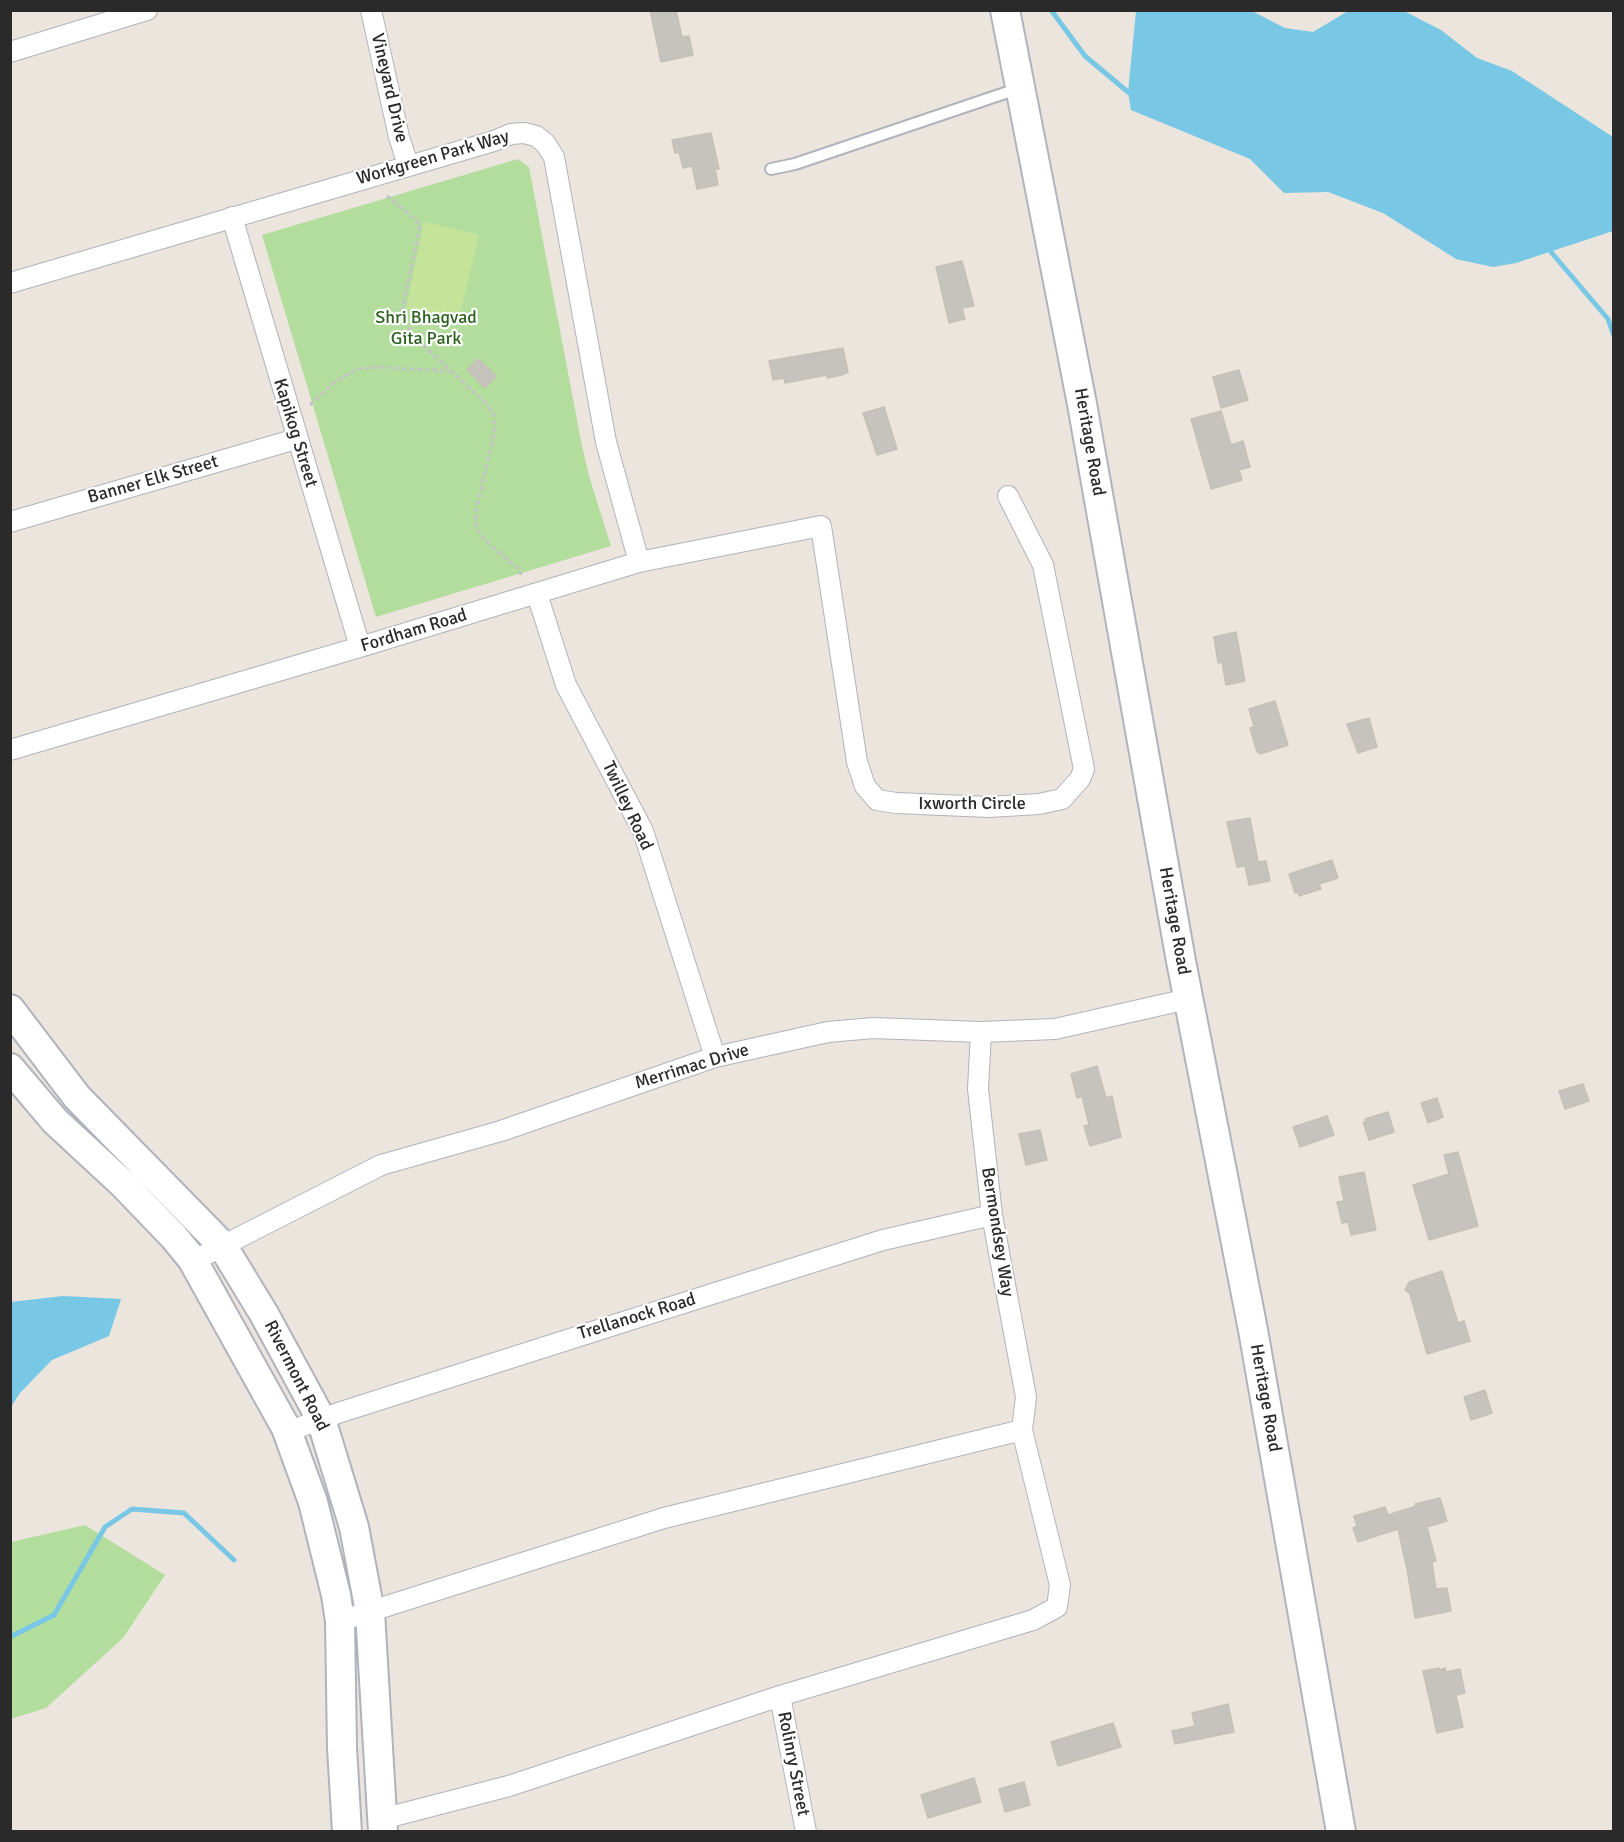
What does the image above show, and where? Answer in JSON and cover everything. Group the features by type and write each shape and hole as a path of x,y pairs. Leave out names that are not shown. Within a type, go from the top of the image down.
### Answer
{"street":[{"path":"10,52 147,10"},
{"name":"Vineyard Drive","path":"371,10 408,165"},
{"name":"Heritage Road","path":"1005,10 1082,404 1188,999 1253,1330 1341,1832"},
{"name":"Workgreen Park Way","path":"10,283 494,141 510,134 524,133 536,136 551,150 554,157 606,442 639,562"},
{"name":"Kapikog Street","path":"232,217 296,439 360,647"},
{"name":"Banner Elk Street","path":"10,522 296,439"},
{"name":"Ixworth Circle","path":"820,526 857,762 865,786 877,800 896,803 990,807 1039,804 1062,799 1080,779 1084,769 1043,565 1008,496"},
{"name":"Fordham Road","path":"10,750 639,562 820,526"},
{"name":"Twilley Road","path":"537,594 567,685 643,831 715,1057"},
{"name":"Merrimac Drive","path":"193,1261 381,1164 501,1131 715,1057 828,1032 873,1028 981,1032 1054,1029 1188,999"},
{"name":"Rivermont Road","path":"10,1009 77,1097 222,1245 264,1314 321,1419 354,1527 370,1612 382,1825"},
{"name":"Bermondsey Way","path":"981,1032 978,1089 992,1215 1026,1397 1022,1430"},
{"name":"Rivermont Road","path":"10,1068 55,1121 123,1184 174,1237 193,1261 287,1432 313,1502 336,1595 340,1621 342,1748 347,1832"},
{"name":"Trellanock Road","path":"287,1432 321,1419 883,1240 992,1215"},
{"path":"340,1621 664,1518 1022,1430 1060,1584 1057,1607 1033,1620 780,1696 509,1786 382,1825"},
{"name":"Rolinry Street","path":"780,1696 806,1832"}],"lane":[{"path":"771,169 795,164 1020,88"}],"path":[{"path":"387,196 415,219 420,226 402,311 403,320 451,372 493,412 494,438 476,512 477,528 498,554 519,569 521,575"},
{"path":"310,405 336,381 358,369 383,367 451,372"}],"green space":[{"name":"Shri Bhagvad Gita Park","path":"518,159 529,167 581,441 589,476 611,546 376,617 262,235"},
{"path":"424,222 479,235 458,322 406,309"},
{"path":"85,1525 165,1575 123,1638 46,1708 11,1719 11,1542"}],"water":[{"path":"1136,11 1252,11 1285,28 1313,32 1348,11 1404,11 1441,30 1477,58 1512,71 1613,137 1613,231 1516,263 1493,267 1456,259 1383,213 1328,192 1284,193 1250,159 1131,110 1128,92"},
{"path":"63,1296 121,1299 109,1336 52,1360 20,1393 11,1407 11,1302"}],"building":[{"path":"650,10 676,10 682,37 689,36 693,55 661,62"},
{"path":"711,133 719,169 715,169 718,185 697,189 692,166 683,168 679,152 675,153 672,140"},
{"path":"962,261 974,306 962,308 965,319 949,323 936,267"},
{"path":"843,348 848,372 842,375 827,378 827,375 785,383 784,378 773,380 769,361"},
{"path":"478,359 496,376 485,388 467,370"},
{"path":"1239,370 1248,400 1221,408 1213,377"},
{"path":"884,407 897,449 877,455 863,413"},
{"path":"1221,411 1231,445 1243,441 1250,467 1239,470 1242,480 1211,489 1191,419"},
{"path":"1236,632 1245,681 1226,685 1222,662 1218,663 1214,637"},
{"path":"1275,701 1288,745 1260,754 1257,752 1250,728 1254,727 1249,709"},
{"path":"1369,718 1377,747 1358,753 1347,724"},
{"path":"1250,818 1258,862 1266,861 1270,881 1249,885 1245,866 1237,867 1227,822"},
{"path":"1332,860 1338,878 1319,884 1321,889 1299,896 1298,892 1295,893 1289,874"},
{"path":"1097,1066 1106,1098 1112,1096 1121,1137 1090,1146 1084,1126 1089,1125 1082,1096 1077,1098 1071,1074"},
{"path":"1583,1084 1589,1101 1565,1109 1559,1091"},
{"path":"1437,1098 1443,1117 1428,1123 1421,1103"},
{"path":"1388,1112 1394,1132 1369,1140 1363,1122 1366,1122 1365,1119"},
{"path":"1327,1116 1334,1135 1300,1147 1293,1127"},
{"path":"1040,1130 1047,1160 1026,1165 1019,1134"},
{"path":"1458,1152 1478,1226 1429,1240 1413,1185 1449,1174 1444,1155"},
{"path":"1364,1172 1376,1230 1351,1235 1348,1222 1342,1223 1337,1202 1344,1201 1339,1177"},
{"path":"1442,1271 1458,1323 1464,1321 1470,1341 1427,1354 1410,1294 1405,1290 1409,1282"},
{"path":"1485,1390 1492,1413 1471,1420 1464,1397"},
{"path":"1440,1498 1447,1521 1427,1527 1436,1561 1432,1562 1436,1589 1447,1588 1451,1611 1415,1618 1398,1529 1358,1542 1353,1528 1357,1526 1354,1516 1385,1507 1388,1515 1416,1506 1415,1504"},
{"path":"1439,1668 1440,1670 1445,1668 1446,1672 1460,1669 1465,1693 1456,1695 1463,1727 1437,1733 1423,1671"},
{"path":"1228,1704 1234,1732 1175,1744 1172,1731 1195,1726 1192,1713"},
{"path":"1113,1723 1121,1747 1058,1766 1051,1742"},
{"path":"974,1778 981,1802 928,1818 921,1795"},
{"path":"1024,1782 1030,1805 1005,1812 999,1789"}],"waterway":[{"path":"1051,10 1085,56 1128,92"},
{"path":"1551,252 1608,319 1614,336"},
{"path":"10,1637 54,1615 105,1527 132,1509 184,1513 234,1560"}]}
